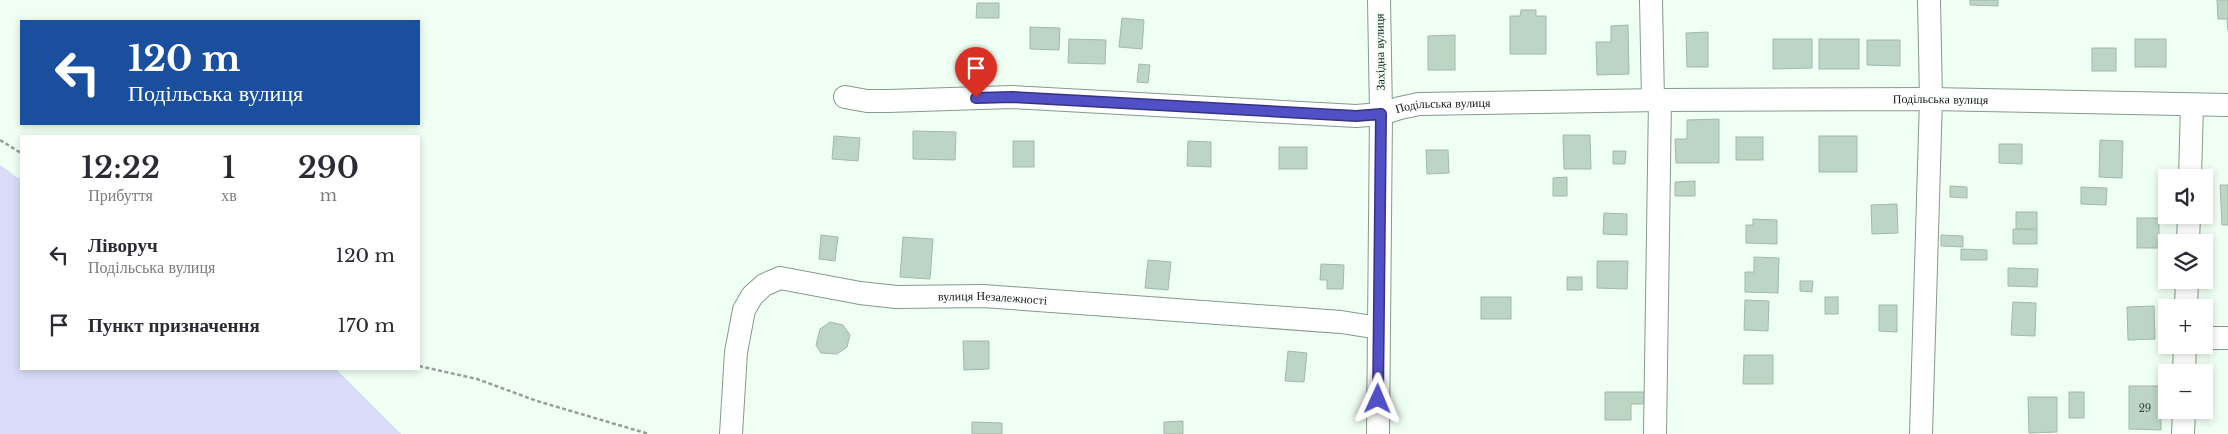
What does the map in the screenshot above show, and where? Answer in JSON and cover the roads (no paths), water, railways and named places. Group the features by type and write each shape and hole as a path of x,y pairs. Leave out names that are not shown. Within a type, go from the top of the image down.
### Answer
{"street":[{"name":"Західна вулиця","path":"1378,434 1381,114 1379,0"},
{"path":"1651,0 1657,100 1655,434"},
{"path":"1921,434 1931,99 1929,0"},
{"name":"Подільська вулиця","path":"845,97 888,101 1012,97 1356,116 1381,114 1419,104 1657,100 1931,99 2228,105"},
{"path":"2190,169 2192,105"},
{"name":"вулиця Незалежності","path":"731,434 736,352 744,310 752,296 764,285 780,278 860,293 896,297 983,296 1341,322 1379,328"},
{"path":"2213,338 2228,338"},
{"path":"2183,434 2184,419"}]}
